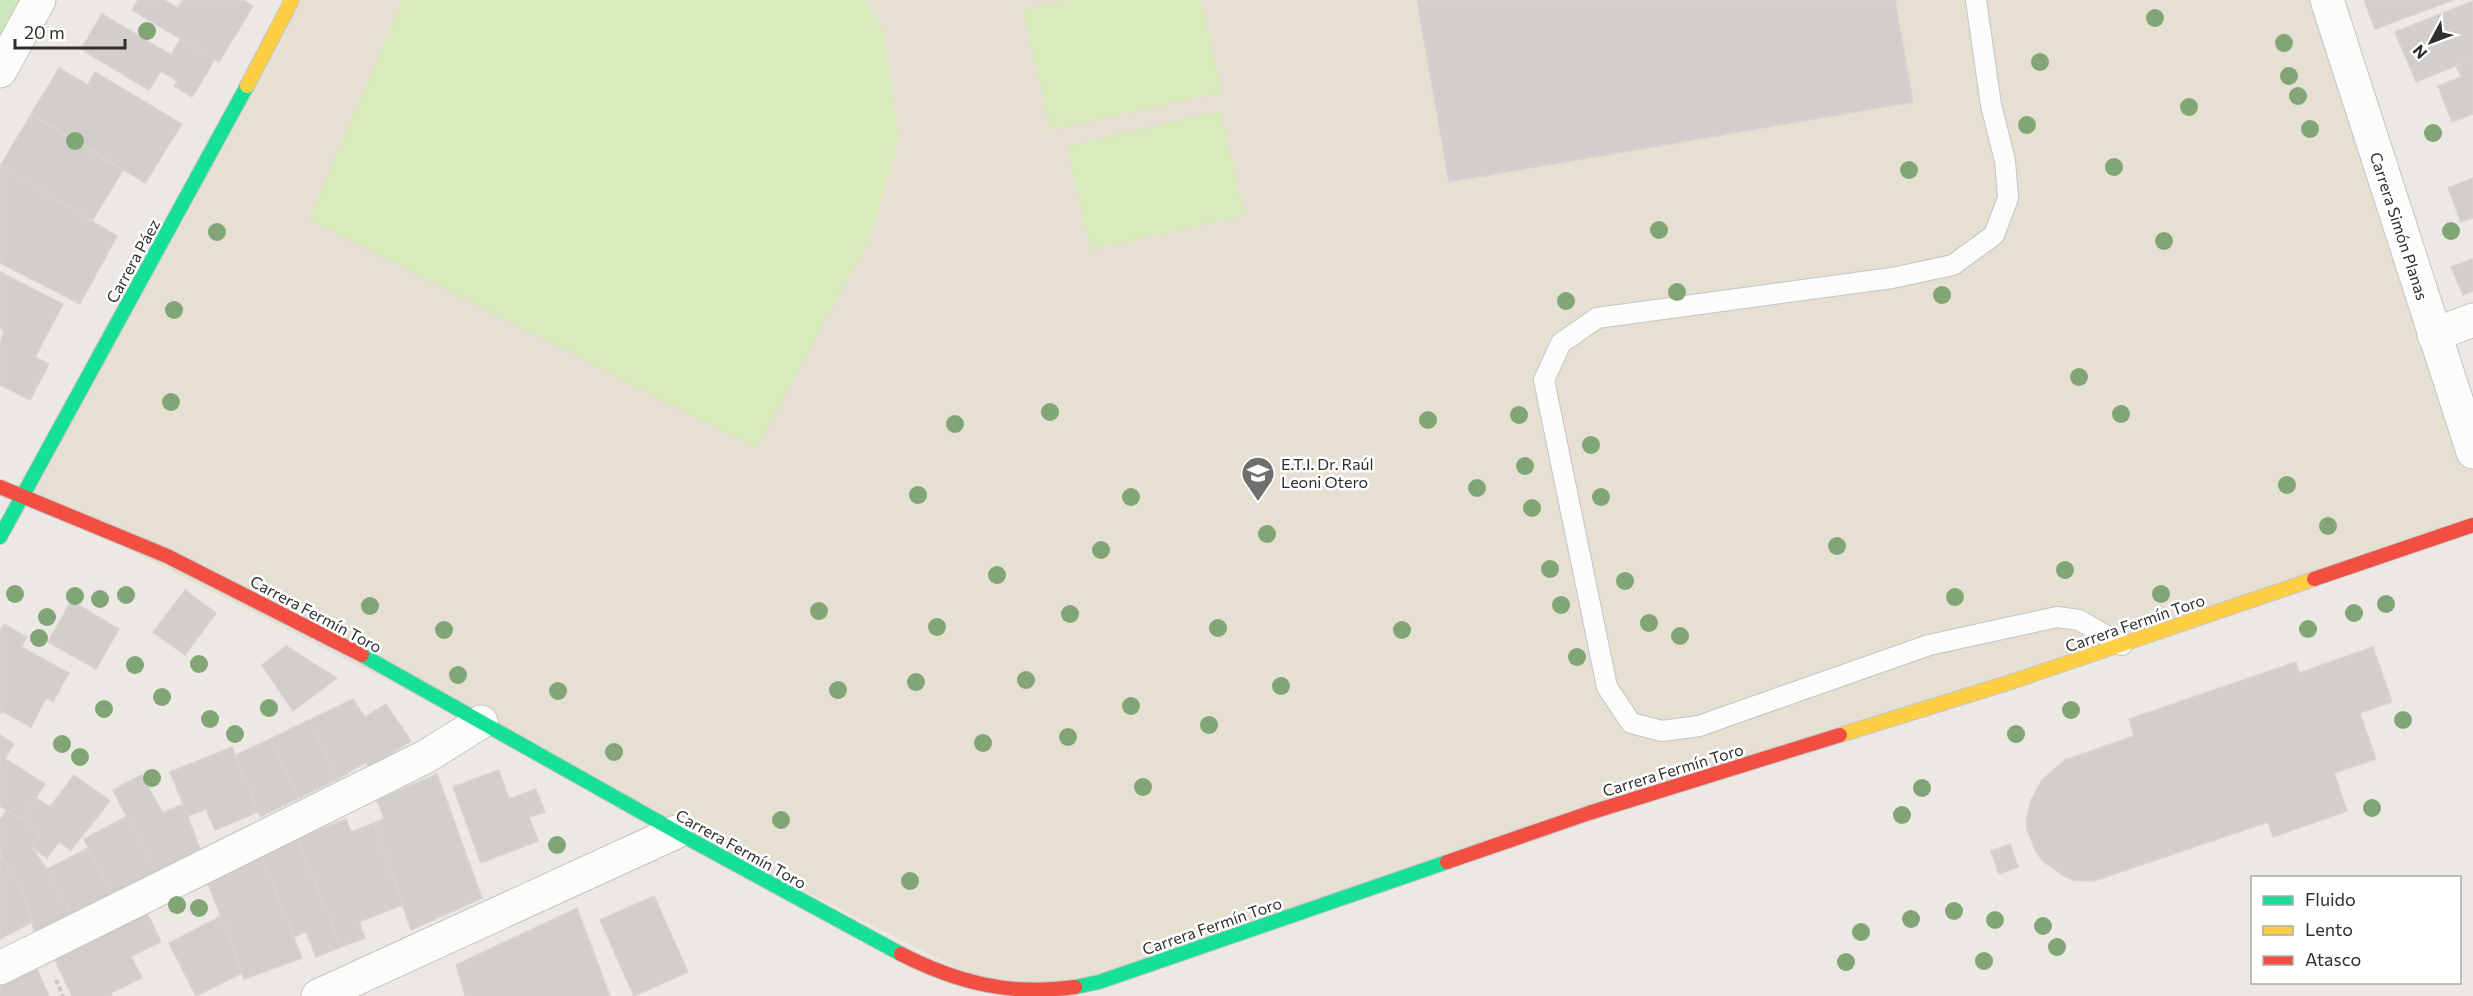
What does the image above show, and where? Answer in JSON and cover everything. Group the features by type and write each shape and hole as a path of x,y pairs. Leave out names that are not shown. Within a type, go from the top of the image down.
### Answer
{"street":[{"path":"0,71 39,0"},
{"name":"Carrera Páez","path":"0,537 292,0"},
{"name":"Carrera Simón Planas","path":"2327,0 2473,452"},
{"path":"2434,335 2473,320"},
{"name":"Carrera Fermín Toro","path":"0,487 63,509 166,556 317,632 899,953 961,981 1004,992 1043,994 1099,982 1589,813 2014,681 2473,525"},
{"path":"0,968 425,757 481,722"},
{"path":"318,996 676,832"}],"lane":[{"path":"1976,0 1991,105 2005,161 2008,198 1994,235 1953,265 1892,278 1597,318 1561,343 1544,380 1607,687 1631,723 1662,731 1699,726 1929,645 2057,617 2079,620 2122,645"}],"shaded area":[{"name":"E.T.I. Dr. Raúl Leoni Otero","path":"292,0 2327,0 2473,452 2473,525 1099,982 1004,992 23,496"}],"green space":[{"path":"0,0 39,0 0,71"},
{"path":"403,0 864,0 883,29 899,138 870,238 756,448 309,219"},
{"path":"1068,0 1201,0 1222,92 1051,130 1023,10"},
{"path":"1220,111 1245,215 1091,250 1067,147"}],"building":[{"path":"138,0 164,0 178,8 183,0 243,0 253,6 219,62 132,10"},
{"path":"1417,0 1895,0 1913,102 1449,182"},
{"path":"2364,0 2453,0 2375,29"},
{"path":"2473,1 2473,59 2416,82 2395,32"},
{"path":"102,14 171,55 180,39 215,59 192,97 174,86 178,81 161,71 149,90 81,49"},
{"path":"2473,59 2473,114 2452,122 2438,86 2461,77 2456,66"},
{"path":"59,68 88,85 95,72 182,124 145,183 31,114"},
{"path":"31,114 123,170 92,221 0,166"},
{"path":"0,166 117,236 80,304 0,263"},
{"path":"2473,178 2473,218 2461,222 2448,188"},
{"path":"2473,259 2473,291 2463,295 2451,267"},
{"path":"0,272 63,304 35,357 49,364 30,400 0,385 0,342 5,331 0,328"},
{"path":"185,590 216,613 185,655 153,632"},
{"path":"71,601 119,629 96,669 48,642"},
{"path":"4,624 27,637 21,647 69,673 53,702 46,698 31,727 2,711 0,714 0,631"},
{"path":"286,646 337,678 293,711 262,665"},
{"path":"2373,647 2392,702 2360,713 2376,759 2334,773 2347,811 2273,837 2268,822 2094,881 2074,880 2064,876 2044,862 2036,852 2027,830 2026,820 2031,800 2042,780 2065,760 2134,736 2129,719 2296,662 2299,673"},
{"path":"353,699 365,717 386,704 411,741 369,767 366,762 338,779 309,720"},
{"path":"309,720 338,779 299,798 270,739"},
{"path":"0,735 14,744 5,759 45,784 22,820 0,806"},
{"path":"270,739 299,798 260,817 234,756"},
{"path":"232,747 258,812 215,830 206,809 188,816 170,772"},
{"path":"499,770 509,799 536,789 545,812 529,817 538,841 481,863 453,787"},
{"path":"437,774 482,898 411,930 374,823 384,819 377,800"},
{"path":"74,775 110,801 71,850 59,842 47,858 31,847 41,832 22,820 36,798 50,807"},
{"path":"141,775 163,813 183,804 201,852 178,861 180,866 156,874 113,790"},
{"path":"7,810 41,832 31,847 47,869 73,918 35,935 23,891 0,854 0,820"},
{"path":"127,816 156,874 114,897 84,839"},
{"path":"346,819 351,832 374,823 402,905 359,922 365,938 341,947 297,839"},
{"path":"297,839 341,947 316,957 306,932 294,937 260,853"},
{"path":"2010,844 2018,867 1999,874 1991,851"},
{"path":"88,848 114,897 73,918 47,869"},
{"path":"260,853 302,958 244,979 205,875"},
{"path":"0,854 23,891 32,922 0,939"},
{"path":"654,896 688,972 634,996 600,920"},
{"path":"144,906 161,942 131,956 142,978 111,993 112,996 72,996 50,950"},
{"path":"577,908 610,996 465,996 456,965"},
{"path":"221,916 242,973 196,996 169,943"},
{"path":"36,967 49,996 0,996 0,983"}],"traffic: fast":[{"path":"0,537 247,86"},
{"path":"362,655 691,840 901,954"},
{"path":"1075,987 1099,982 1447,862"}],"traffic: slow":[{"path":"247,86 292,0"},
{"path":"1840,735 2014,681 2314,579"}],"traffic: jam":[{"path":"0,487 167,556 362,655"},
{"path":"2314,579 2473,525"},
{"path":"1447,862 1589,813 1840,735"},
{"path":"901,954 943,973 985,985 1029,990 1075,987"}],"place":[{"name":"E.T.I. Dr. Raúl Leoni Otero","path":"1258,502"}]}
